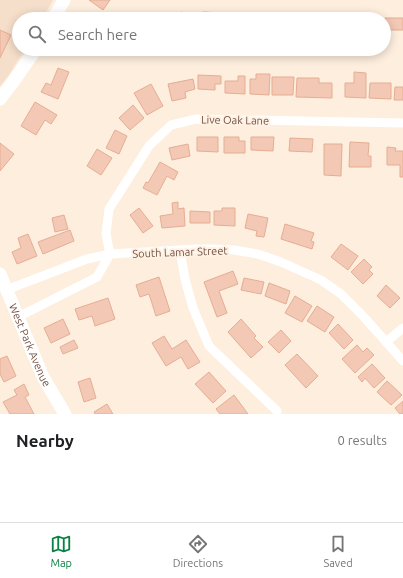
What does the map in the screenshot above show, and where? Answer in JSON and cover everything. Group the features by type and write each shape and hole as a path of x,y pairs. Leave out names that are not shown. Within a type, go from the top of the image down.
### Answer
{"street":[{"path":"57,12 64,0"},
{"path":"0,99 31,56"},
{"name":"Live Oak Lane","path":"110,254 106,234 109,209 149,146 171,125 196,119 403,123"},
{"name":"South Lamar Street","path":"6,290 87,259 110,254 195,249 234,250 258,254 281,262 321,280 341,294 363,316 403,361"},
{"path":"180,250 185,279 193,308 209,346 277,411"},
{"path":"18,317 97,276 110,254"},
{"name":"West Park Avenue","path":"0,274 43,378 65,414"},
{"path":"386,342 403,328"}],"shaded area":[{"path":"0,0 53,0 46,12 12,12 12,56 21,56 0,86"}],"building":[{"path":"89,0 110,0 103,10"},
{"path":"391,18 403,18 403,30 391,30"},
{"path":"0,30 11,35 0,58"},
{"path":"58,68 69,72 58,99 41,92 46,83 51,85"},
{"path":"354,72 366,73 366,98 345,97 345,83 354,83"},
{"path":"256,74 270,74 269,95 250,94 250,79 256,79"},
{"path":"198,75 221,76 221,84 215,84 215,90 198,89"},
{"path":"238,76 245,76 245,94 225,93 225,81 238,81"},
{"path":"272,77 294,77 293,95 272,95"},
{"path":"297,78 319,78 319,83 332,83 332,98 296,97"},
{"path":"193,79 195,89 185,92 186,98 172,101 168,84"},
{"path":"370,83 391,83 391,99 369,98"},
{"path":"151,84 163,106 147,115 134,93"},
{"path":"395,87 403,87 403,100 394,100"},
{"path":"35,102 57,115 51,124 45,120 36,135 21,126"},
{"path":"133,105 144,118 130,130 119,118"},
{"path":"115,130 127,136 119,154 106,148"},
{"path":"197,137 218,137 218,152 197,151"},
{"path":"224,137 239,137 239,141 245,141 245,153 224,153"},
{"path":"251,137 274,137 273,151 251,150"},
{"path":"290,138 313,139 312,152 289,151"},
{"path":"350,142 369,143 368,156 371,156 371,167 349,167"},
{"path":"0,143 14,154 0,171"},
{"path":"188,144 190,156 172,160 169,148"},
{"path":"324,144 342,144 341,176 324,175"},
{"path":"387,147 396,148 395,151 403,151 403,177 400,177 400,165 387,165"},
{"path":"97,149 112,158 101,175 87,166"},
{"path":"160,162 178,172 174,180 167,176 157,195 143,188 146,182 148,183"},
{"path":"178,202 178,209 184,208 185,226 162,228 160,216 173,214 172,203"},
{"path":"139,208 153,226 143,233 130,215"},
{"path":"222,208 235,208 235,226 214,225 214,211 222,211"},
{"path":"190,211 210,212 210,223 190,223"},
{"path":"248,214 268,218 264,237 256,236 257,231 245,228"},
{"path":"64,215 68,229 55,232 52,218"},
{"path":"285,224 314,233 311,241 314,242 312,249 281,239"},
{"path":"70,230 74,241 43,254 38,242"},
{"path":"28,234 37,256 17,264 12,252 21,248 18,238"},
{"path":"341,244 358,256 348,270 331,257"},
{"path":"364,259 372,267 369,270 373,274 363,284 351,272"},
{"path":"233,271 238,284 219,291 227,313 217,317 204,282"},
{"path":"159,277 170,311 156,316 149,294 140,297 136,285"},
{"path":"244,278 264,282 261,294 241,290"},
{"path":"269,283 290,291 286,304 265,296"},
{"path":"386,285 400,298 390,308 377,296"},
{"path":"295,296 312,306 302,322 285,313"},
{"path":"108,298 115,319 95,326 92,316 79,320 75,309"},
{"path":"317,306 334,317 325,332 307,321"},
{"path":"63,319 70,334 51,343 44,328"},
{"path":"241,319 256,336 254,338 263,347 251,358 228,332"},
{"path":"338,324 353,340 344,349 329,333"},
{"path":"281,330 291,341 279,353 268,342"},
{"path":"164,336 172,349 186,340 200,362 188,369 181,357 166,366 152,343"},
{"path":"74,340 78,348 63,354 60,347"},
{"path":"357,345 363,352 367,348 374,355 355,373 342,359"},
{"path":"297,354 318,376 306,388 285,365"},
{"path":"7,356 16,376 4,382 0,374 0,359"},
{"path":"372,364 385,378 374,388 365,378 362,382 358,377"},
{"path":"209,372 226,391 213,403 195,384"},
{"path":"90,378 96,398 84,402 78,382"},
{"path":"387,381 402,395 391,405 377,392"},
{"path":"24,384 29,395 25,397 34,414 10,414 3,402 17,395 14,390"},
{"path":"234,395 248,414 220,414 216,409"},
{"path":"403,401 403,414 400,414 395,408"},
{"path":"107,404 113,414 95,414 94,412"}]}
